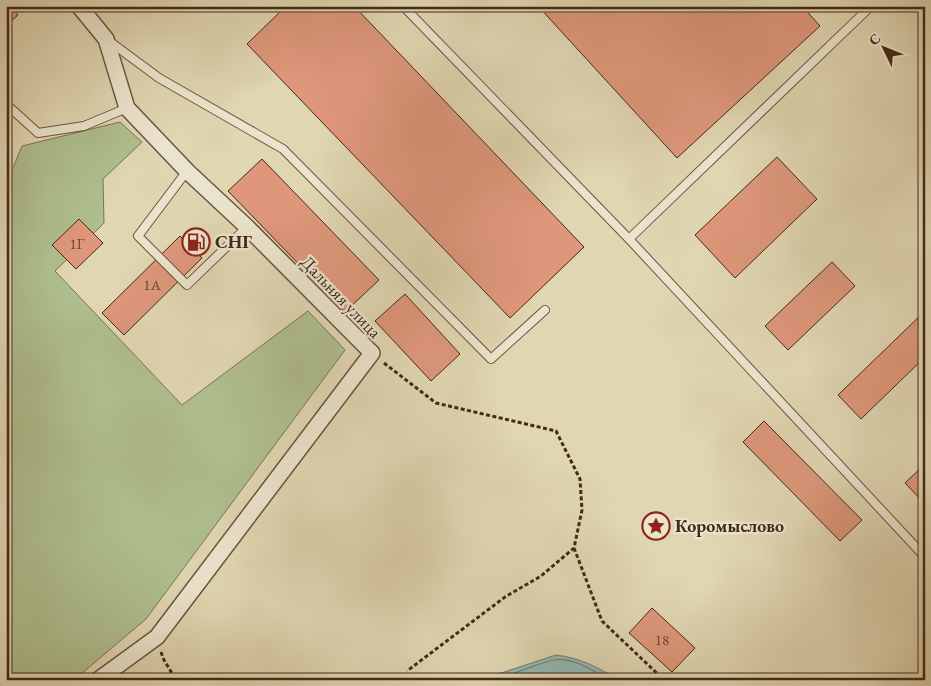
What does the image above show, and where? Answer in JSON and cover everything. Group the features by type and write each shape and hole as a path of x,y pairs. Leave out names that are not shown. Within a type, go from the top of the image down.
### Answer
{"street":[{"name":"Дальняя улица","path":"79,6 106,39 127,108 187,171 247,227 372,353 157,637 98,680"}],"lane":[{"path":"403,6 629,240 925,557"},
{"path":"629,240 871,6"},
{"path":"106,39 159,78 283,149 491,359 545,310"},
{"path":"6,104 38,133 84,126 127,108"},
{"path":"187,171 138,236 187,285 247,227"}],"path":[{"path":"372,353 436,403 556,431 580,479 582,510 574,548 602,622 664,680"},
{"path":"407,670 505,597 541,576 574,548"},
{"path":"157,637 164,660 176,680"}],"green space":[{"path":"120,122 142,142 103,179 104,223 55,271 182,405 308,311 345,350 146,619 74,680 6,680 6,185 22,146"}],"water":[{"path":"556,655 573,658 588,664 618,680 570,680 560,676 543,680 485,680 492,676"}],"building":[{"path":"6,6 10,6 18,15 6,26"},
{"path":"286,6 354,6 584,247 510,318 247,44"},
{"path":"538,6 802,6 820,26 677,158"},
{"path":"777,157 817,199 735,278 695,235"},
{"path":"262,159 379,280 345,312 228,191"},
{"path":"79,219 103,243 76,269 52,245"},
{"path":"180,236 202,258 124,335 102,313"},
{"path":"832,262 855,286 788,350 765,326"},
{"path":"405,294 460,354 431,381 375,321"},
{"path":"925,311 925,357 861,419 838,395"},
{"path":"764,421 862,520 840,541 743,442"},
{"path":"925,464 925,504 905,483"},
{"path":"652,608 695,648 672,672 629,633"}],"waterway":[{"path":"542,680 555,676 568,680"}],"place":[{"name":"СНГ","path":"196,242"},
{"name":"Коромыслово","path":"656,526"}]}
